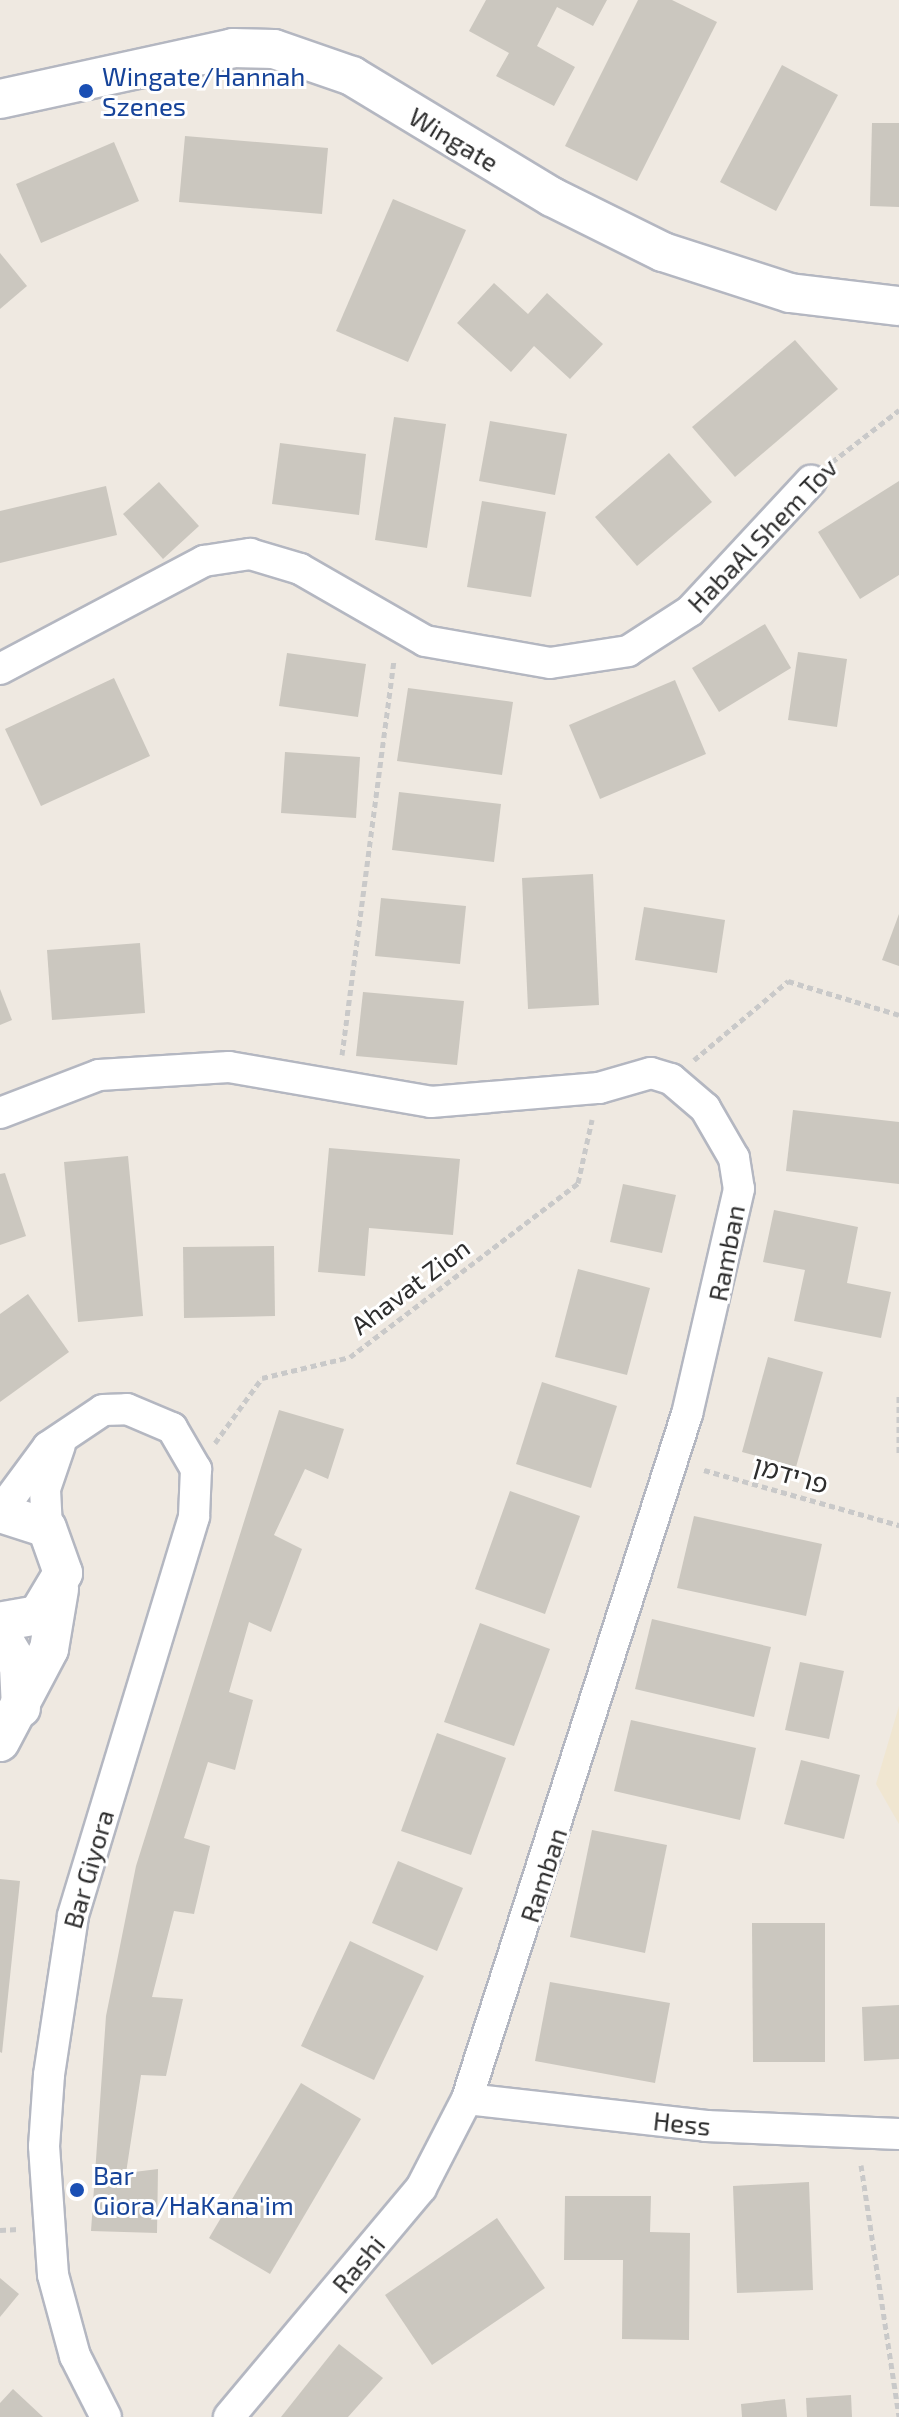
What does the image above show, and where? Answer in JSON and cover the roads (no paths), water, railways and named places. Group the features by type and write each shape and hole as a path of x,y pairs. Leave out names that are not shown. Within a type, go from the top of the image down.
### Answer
{"street":[{"name":"Wingate","path":"0,99 233,48 274,49 352,76 552,197 663,252 790,293 899,306"},
{"name":"HabaAl Shem Tov","path":"0,669 204,561 250,554 300,569 397,631 550,663 628,651 690,611 811,481"},
{"name":"Ramban","path":"0,1113 99,1075 229,1067 338,1082 431,1102 599,1088 651,1073 671,1079 722,1130 739,1189 672,1461 467,2099"},
{"name":"Bar Giyora","path":"80,1418 115,1409 150,1415 172,1428 196,1469 194,1517 73,1916 50,2059 44,2146 53,2275 75,2356 106,2417"},
{"path":"47,1528 0,1512 48,1447 80,1418"},
{"path":"0,1742 21,1708 49,1649 62,1556 47,1528 46,1478 80,1418"},
{"path":"0,1622 38,1615 59,1589"},
{"path":"0,1634 19,1666 21,1708"},
{"name":"Hess","path":"467,2099 706,2126 899,2134"},
{"name":"Rashi","path":"229,2417 421,2188 467,2099"}],"place":[{"name":"Wingate/Hannah Szenes","path":"86,91"},
{"name":"Bar Giora/HaKana'im","path":"77,2190"}]}
